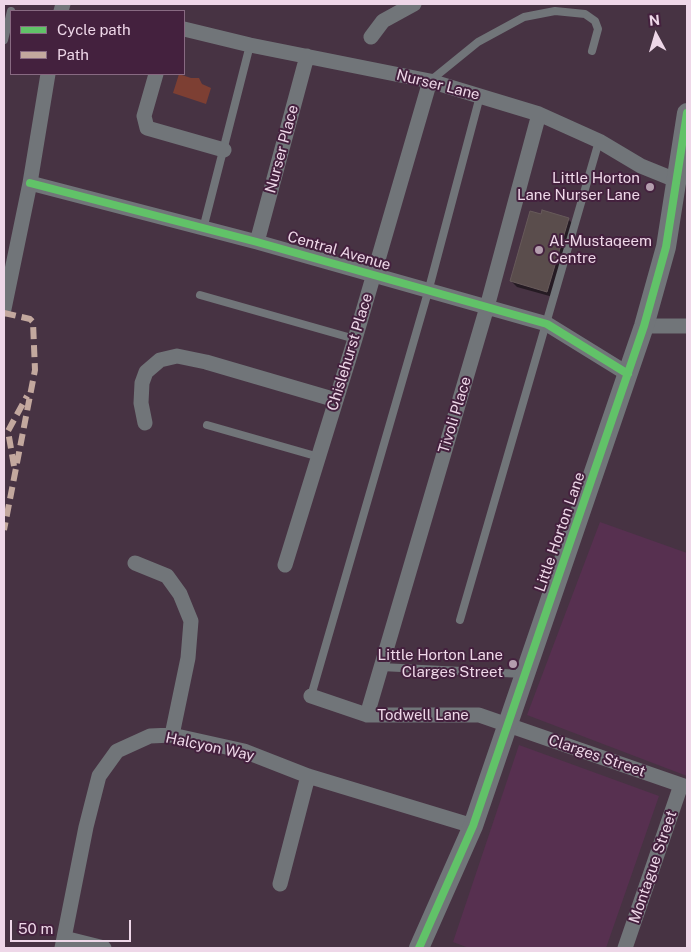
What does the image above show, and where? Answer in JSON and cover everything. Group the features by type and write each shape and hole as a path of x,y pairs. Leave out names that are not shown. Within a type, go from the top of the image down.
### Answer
{"street":[{"path":"370,37 383,21 414,4"},
{"name":"Nurser Lane","path":"185,29 250,46 430,80 539,114 599,141 641,166 678,181"},
{"name":"Nurser Place","path":"257,242 307,56"},
{"path":"5,300 30,183 48,75"},
{"path":"156,75 144,116 147,128 224,150"},
{"name":"Chislehurst Place","path":"285,565 355,339 430,80"},
{"name":"Little Horton Lane","path":"420,948 473,826 644,326 666,247 678,181 687,113"},
{"name":"Tivoli Place","path":"367,715 487,307 539,114"},
{"name":"Central Avenue","path":"30,183 257,242 374,274 428,292 547,324 628,374"},
{"path":"644,326 687,326"},
{"path":"145,423 141,403 142,384 146,372 160,360 177,356 206,362 336,400"},
{"path":"135,563 167,576 180,594 191,621 188,658 172,736"},
{"name":"Todwell Lane","path":"311,696 367,715 479,715 506,726"},
{"name":"Clarges Street","path":"506,726 684,786"},
{"name":"Halcyon Way","path":"63,943 86,827 99,776 117,751 150,736 172,736 244,751 308,776 473,826"},
{"path":"280,884 308,776"},
{"name":"Montague Street","path":"625,948 684,786"},
{"path":"63,943 104,948"}],"lane":[{"path":"430,80 478,42 524,17 547,12 585,14 595,21 598,29 592,50"},
{"path":"4,40 10,15"},
{"path":"203,229 250,46"},
{"path":"311,696 428,292 480,96"},
{"path":"460,620 599,141"},
{"path":"200,295 355,339"},
{"path":"208,425 318,457"},
{"path":"381,667 524,674"}],"shaded area":[{"path":"179,75 199,78 202,84 211,88 206,104 173,93"},
{"path":"600,522 687,553 687,776 527,715"},
{"path":"519,745 659,796 606,948 469,948 453,942"}],"building":[{"name":"Al-Mustaqeem Centre","path":"542,210 569,218 547,292 510,281 530,211 541,214"}],"marked path":[{"path":"4,313 30,319 33,322 35,370 4,530"},
{"path":"14,466 8,431 27,396"}],"cycle path":[{"path":"419,948 473,826 644,326 666,247 687,113"},
{"path":"30,183 257,242 547,324 628,374"}],"place":[{"name":"Little Horton Lane Nurser Lane","path":"650,187"},
{"name":"Al-Mustaqeem Centre","path":"539,250"},
{"name":"Little Horton Lane Clarges Street","path":"513,664"}]}
